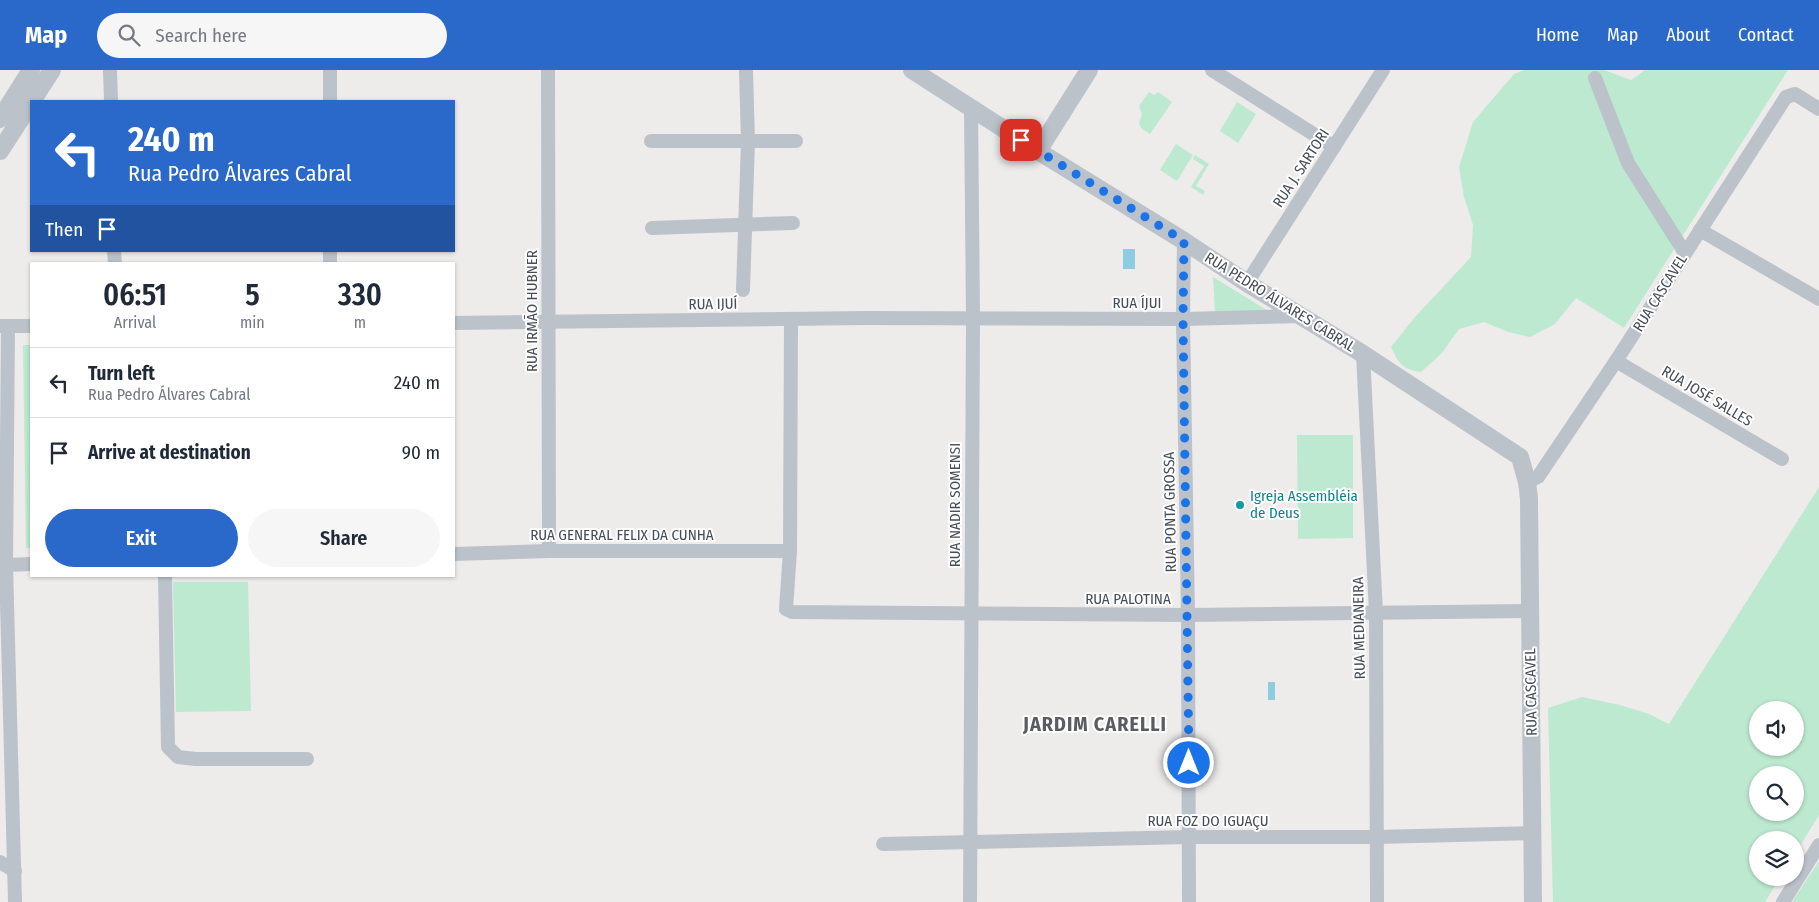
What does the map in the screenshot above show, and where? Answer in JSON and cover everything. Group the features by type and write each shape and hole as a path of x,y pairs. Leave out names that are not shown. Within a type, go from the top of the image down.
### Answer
{"street":[{"path":"0,119 32,70"},
{"path":"33,100 52,70"},
{"path":"110,70 111,100"},
{"path":"330,70 330,100"},
{"name":"RUA IRMÃO HUBNER","path":"548,70 549,551"},
{"path":"743,290 748,142 746,70"},
{"name":"RUA PEDRO ÁLVARES CABRAL","path":"912,70 1038,151 1184,241 1247,283 1363,354 1520,457"},
{"path":"1038,151 1089,70"},
{"path":"1212,70 1334,147"},
{"name":"RUA J. SARTORI","path":"1247,283 1383,70"},
{"path":"1595,78 1628,163 1685,253"},
{"name":"RUA CASCAVEL","path":"1528,482 1538,477 1616,361 1786,97 1795,94 1819,109"},
{"path":"0,151 30,105"},
{"name":"RUA NADIR SOMENSI","path":"970,902 973,318 971,108"},
{"path":"651,141 796,141"},
{"path":"652,228 793,223"},
{"path":"1700,230 1819,299"},
{"name":"RUA PONTA GROSSA","path":"1184,241 1183,319 1190,902"},
{"name":"RUA ÍJUI","path":"973,318 1183,319 1302,316"},
{"name":"RUA IJUÍ","path":"455,323 973,318"},
{"path":"790,551 791,319"},
{"path":"15,902 3,564 4,326 30,326"},
{"name":"RUA MEDIANEIRA","path":"1363,354 1376,613 1377,902"},
{"name":"RUA JOSÉ SALLES","path":"1616,361 1782,459"},
{"name":"RUA CASCAVEL","path":"1520,457 1528,482 1533,902"},
{"name":"RUA GENERAL FELIX DA CUNHA","path":"455,554 549,551 790,551"},
{"name":"RUA PALOTINA","path":"790,551 786,609 798,613 1188,615 1531,611"},
{"path":"3,564 30,564"},
{"path":"165,577 168,747 178,757 196,759 307,759"},
{"name":"RUA FOZ DO IGUAÇU","path":"883,844 1189,836 1377,836 1533,833"},
{"path":"1783,902 1819,845"},
{"path":"0,862 15,871"}],"green space":[{"path":"1524,70 1604,70 1631,80 1645,70 1788,70 1624,328 1576,298 1555,324 1530,337 1508,332 1484,322 1459,329 1442,353 1421,372 1409,369 1399,362 1391,347 1415,317 1471,257 1473,225 1464,197 1459,167 1473,122 1514,74"},
{"path":"1149,92 1154,95 1158,92 1172,102 1150,134 1142,129 1139,124 1142,114 1139,106"},
{"path":"1237,102 1256,114 1238,143 1220,131"},
{"path":"1176,144 1193,155 1177,181 1160,170"},
{"path":"1195,155 1209,164 1196,186 1205,191 1203,195 1191,187 1204,166 1193,159"},
{"path":"1213,277 1270,312 1215,314"},
{"path":"23,345 30,345 30,548 26,548"},
{"path":"1297,435 1353,435 1353,538 1298,539"},
{"path":"1819,487 1819,815 1804,839 1804,831 1749,831 1749,886 1775,886 1765,902 1553,902 1548,708 1582,697 1620,705 1649,714 1669,724"},
{"path":"173,582 248,582 251,711 176,712"},
{"path":"1819,861 1819,902 1792,902"}],"water":[{"path":"1123,249 1135,249 1135,269 1123,269"},
{"path":"1268,682 1275,682 1275,700 1268,700"}],"place":[{"name":"Igreja Assembléia de Deus","path":"1240,505"}],"district":[{"name":"JARDIM CARELLI","path":"1095,724"}],"route":[{"path":"1021,140 1184,241 1183,319 1189,763"}]}
